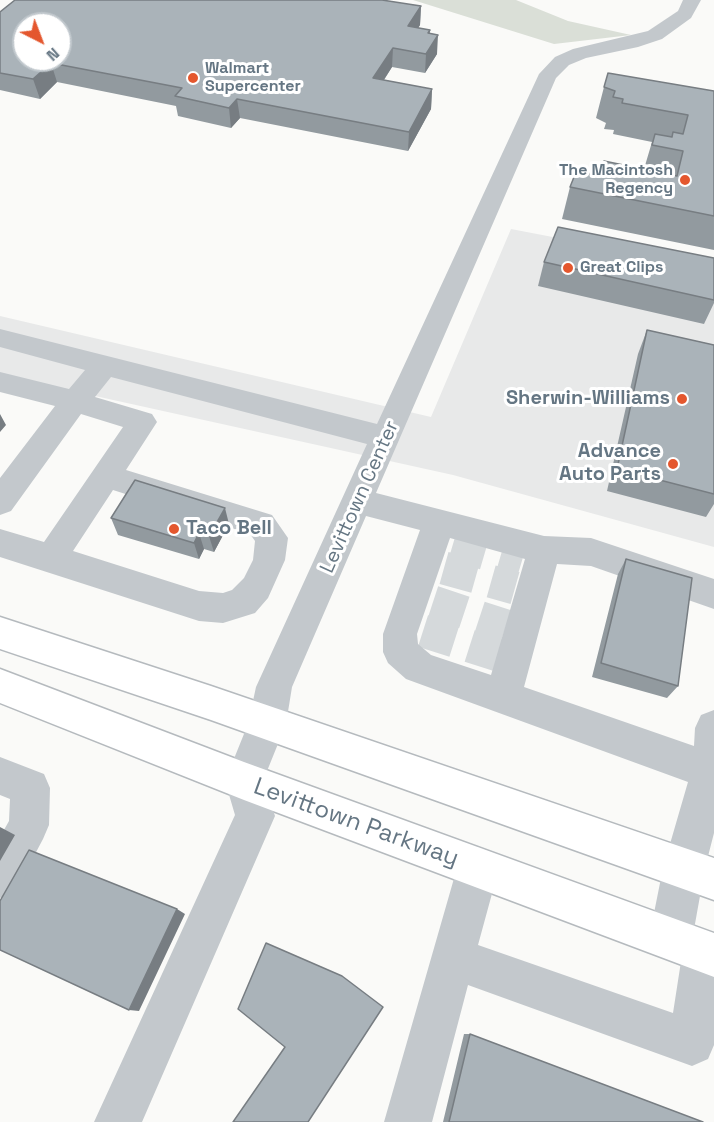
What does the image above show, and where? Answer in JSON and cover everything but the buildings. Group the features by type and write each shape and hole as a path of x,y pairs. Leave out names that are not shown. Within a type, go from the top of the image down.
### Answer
{"main road":[{"path":"0,633 211,703 699,873"},
{"name":"Levittown Parkway","path":"0,686 244,781 696,949"}],"street":[{"path":"557,103 574,56 638,42 655,35 685,14 692,0"},
{"name":"Levittown Center","path":"244,781 267,724 274,687 486,217 546,78 554,67 574,56"},
{"path":"0,338 387,438"},
{"path":"0,502 75,401 105,365"},
{"path":"0,382 75,401 142,422 51,558"},
{"path":"0,543 199,606 223,608 243,602 256,588 269,560 272,538 261,524 106,476"},
{"path":"358,501 439,547 530,573 591,552 714,594"},
{"path":"439,547 418,614 400,634 401,652 419,667 711,771"},
{"path":"503,697 510,643 530,573"},
{"path":"453,958 692,1043 699,873 714,728"},
{"path":"0,776 30,788 29,825 0,877"},
{"path":"118,1122 255,816 244,781"},
{"path":"408,1122 478,868"}],"shaded area":[{"path":"413,0 516,0 568,21 631,35 554,44"},
{"path":"511,229 714,268 714,547 453,475 0,375 0,316 431,417"}],"tunnel":[{"path":"453,544 521,564"},
{"path":"444,568 515,588"},
{"path":"433,602 506,626"},
{"path":"423,631 498,655"}],"place":[{"name":"Walmart Supercenter","path":"193,78"},
{"name":"The Macintosh Regency","path":"685,180"},
{"name":"Great Clips","path":"568,268"},
{"name":"Sherwin-Williams","path":"682,399"},
{"name":"Advance Auto Parts","path":"673,464"},
{"name":"Taco Bell","path":"174,529"}]}
